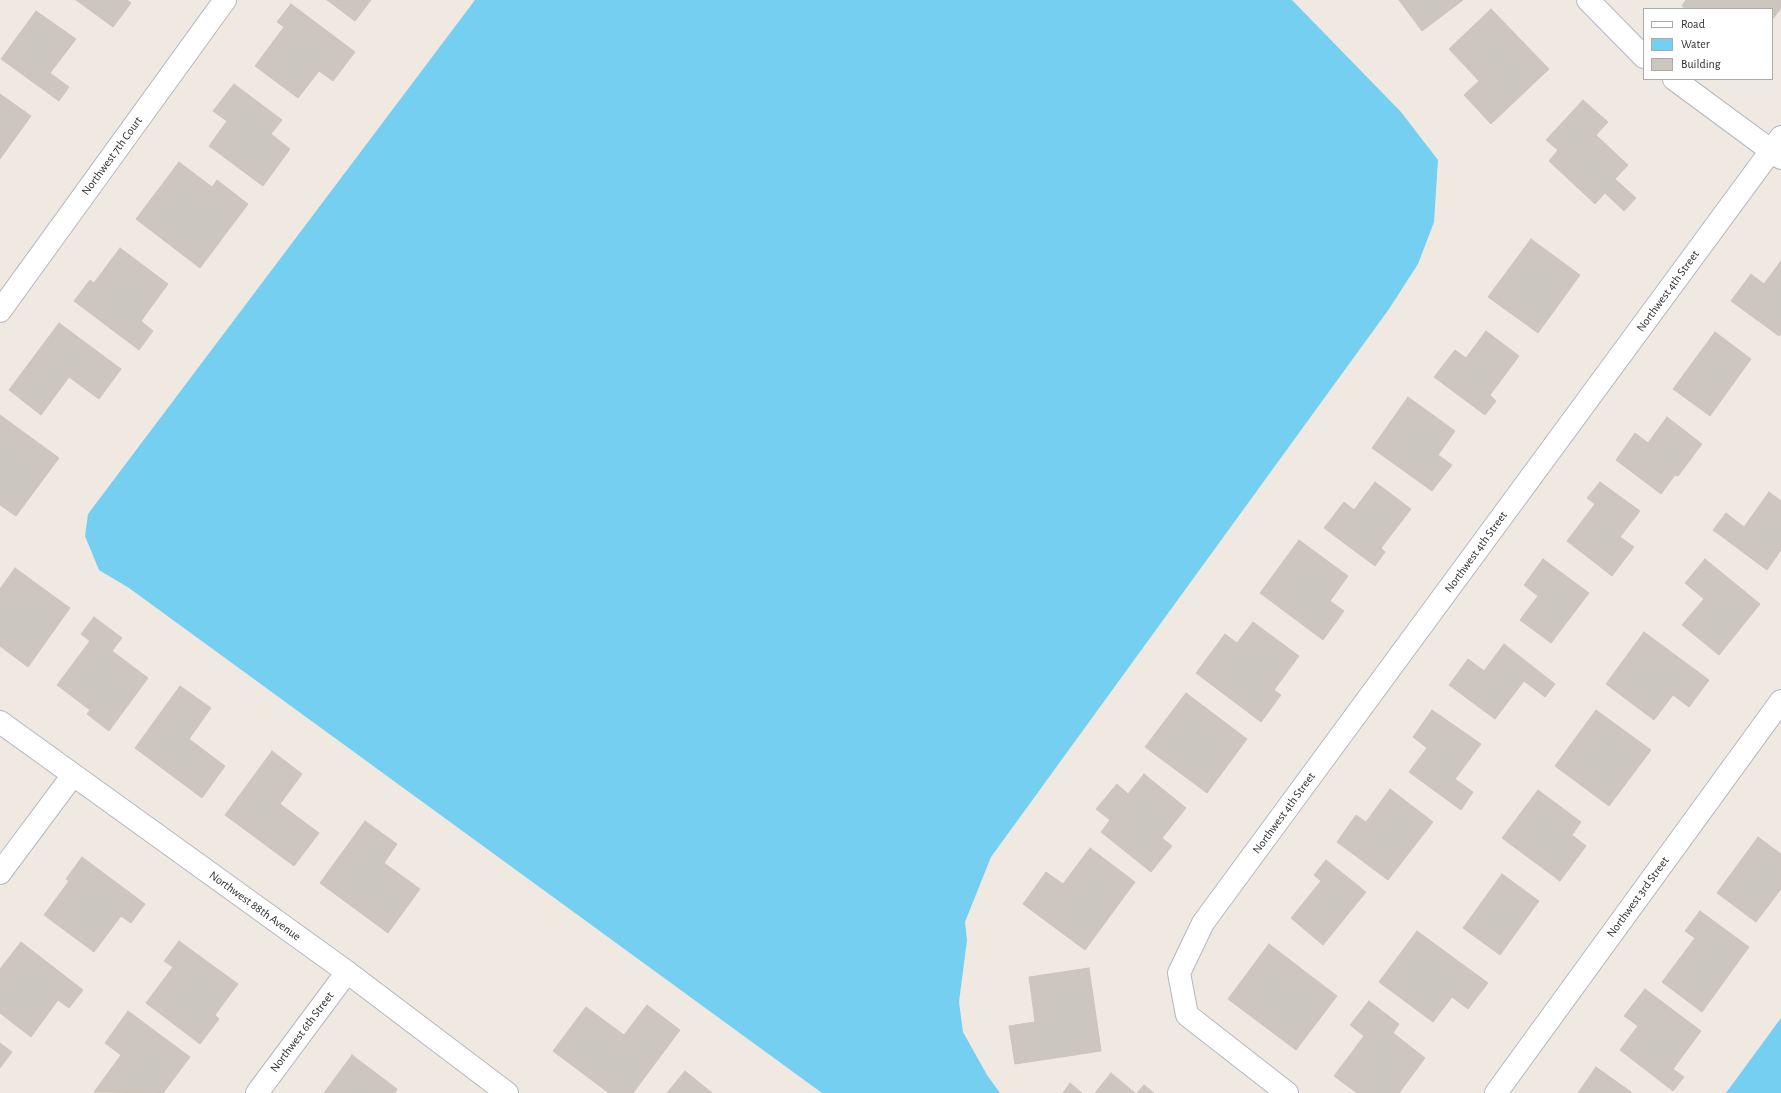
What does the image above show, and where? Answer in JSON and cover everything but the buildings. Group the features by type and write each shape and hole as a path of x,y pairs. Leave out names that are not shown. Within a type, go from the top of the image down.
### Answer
{"street":[{"name":"Northwest 7th Court","path":"0,311 225,0"},
{"path":"1588,0 1643,56"},
{"path":"1676,80 1778,148"},
{"name":"Northwest 4th Street","path":"1287,1093 1187,1015 1179,973 1203,923 1778,148"},
{"name":"Northwest 3rd Street","path":"1496,1093 1781,701"},
{"name":"Northwest 88th Avenue","path":"0,722 347,972 508,1093"},
{"path":"0,873 73,775"},
{"name":"Northwest 6th Street","path":"257,1093 347,972"}],"water":[{"path":"475,0 1292,0 1401,112 1438,160 1434,222 1418,264 1389,309 991,857 965,922 967,940 959,1002 963,1032 987,1075 1000,1093 822,1093 129,588 99,570 85,536 88,514"},
{"path":"1781,1018 1781,1093 1726,1093"}]}
